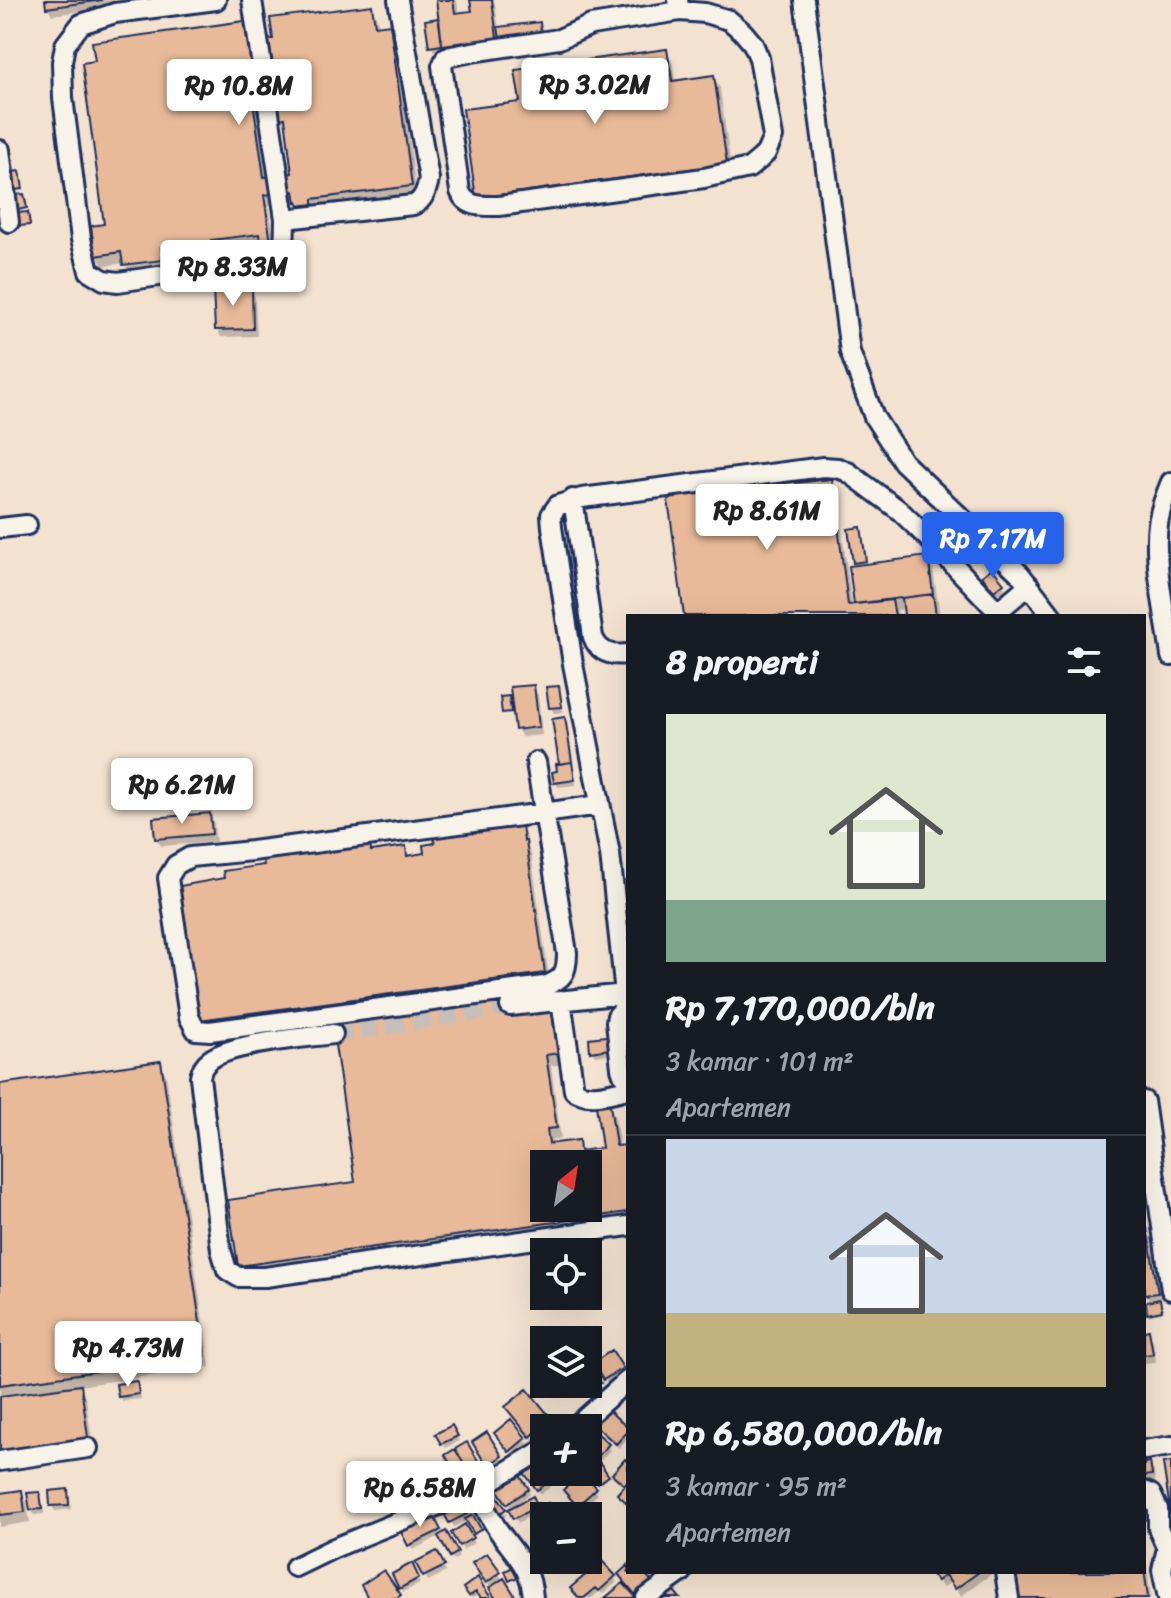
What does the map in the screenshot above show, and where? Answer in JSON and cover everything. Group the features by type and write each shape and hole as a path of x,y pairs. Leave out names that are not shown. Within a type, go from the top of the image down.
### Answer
{"street":[{"path":"216,0 115,13 81,24 65,45 63,98 81,239 89,271 104,280 118,282 268,260 284,246 285,219 252,0"},
{"path":"285,219 413,205 419,203 425,194 429,179 398,0"},
{"path":"804,0 850,352 874,417 903,462 1020,574 1051,614"},
{"path":"679,6 729,20 753,44 759,58 773,137 760,159 749,168 704,178 515,204 474,205 463,199 442,66 446,57 559,39 591,25 679,6"},
{"path":"0,160 9,222"},
{"path":"626,1077 621,1068 616,1022 626,1002 619,852 599,805 552,527 554,509 573,499 823,467 838,468 861,480 899,510 1000,614 1029,585"},
{"path":"1171,482 1163,501 1158,527 1160,578 1171,656"},
{"path":"573,499 593,637 599,649 616,656 626,654"},
{"path":"0,528 27,525"},
{"path":"536,762 544,813 567,953 567,966 555,983 210,1031 196,1030 189,1017 168,878 176,865 190,857 267,849 544,813 599,805"},
{"path":"510,1006 561,1000 626,1002"},
{"path":"561,1000 574,1090 585,1095 626,1089"},
{"path":"333,1034 235,1048 217,1054 205,1063 200,1077 221,1250 227,1270 238,1277 265,1277 626,1226"},
{"path":"1147,1146 1149,1182 1171,1290"},
{"path":"590,1414 626,1382"},
{"path":"1146,1450 1171,1446"},
{"path":"0,1461 88,1448"},
{"path":"295,1567 476,1490 530,1457"},
{"path":"476,1490 496,1528 526,1568 532,1583 533,1598"},
{"path":"1146,1492 1151,1494 1158,1509 1158,1528 1167,1548 1162,1570 1168,1598"},
{"path":"646,1598 679,1574"},
{"path":"1005,1574 1009,1598"}],"building":[{"path":"45,0 102,0 46,8"},
{"path":"436,0 453,0 455,13 472,11 470,0 492,0 497,38 442,45"},
{"path":"372,5 375,26 390,24 412,186 313,199 313,204 299,206 294,191 264,195 271,243 261,245 259,234 211,240 212,252 171,258 169,246 161,247 163,260 123,265 121,252 95,256 91,226 104,224 82,63 95,61 92,42 245,21 248,43 273,39 270,18","holes":["271,58 274,82 279,81 282,102 278,103 280,119 285,118 292,173 264,177 249,73 257,71 255,60"]},
{"path":"439,18 442,45 429,47 425,20"},
{"path":"540,22 541,34 500,39 498,27"},
{"path":"667,49 672,81 714,75 727,164 476,198 463,109 520,102 515,70"},
{"path":"20,171 23,189 14,190 11,172"},
{"path":"24,194 27,208 17,210 14,195"},
{"path":"28,212 30,225 19,226 17,213"},
{"path":"252,287 253,329 215,330 213,288"},
{"path":"795,474 796,483 832,479 848,605 892,600 895,614 684,614 668,499 676,498 675,489 735,482 736,491 747,489 746,480"},
{"path":"861,527 866,561 853,563 848,529"},
{"path":"928,556 933,594 854,604 849,566"},
{"path":"992,568 1004,583 994,591 982,576"},
{"path":"933,594 936,614 904,614 902,598"},
{"path":"534,685 539,727 515,730 510,687"},
{"path":"559,686 562,707 549,708 546,687"},
{"path":"509,696 511,712 502,713 500,697"},
{"path":"565,717 572,762 559,764 552,719"},
{"path":"572,762 575,780 554,783 552,772 557,771 556,764"},
{"path":"210,813 212,834 155,839 153,818"},
{"path":"522,825 545,973 199,1020 180,886 224,878 223,871 264,865 263,860 370,845 371,851 406,846 407,856 424,853 423,845 435,843 434,837"},
{"path":"511,999 513,1016 552,1011 558,1053 546,1055 557,1128 547,1129 549,1144 579,1140 580,1150 530,1150 530,1222 556,1222 238,1266 228,1200 355,1182 332,1024"},
{"path":"614,1035 616,1048 590,1052 589,1038"},
{"path":"161,1061 205,1356 0,1385 0,1084"},
{"path":"610,1104 616,1146 626,1145 626,1212 602,1216 602,1150 587,1150 602,1148 596,1105"},
{"path":"1146,1228 1147,1228 1158,1293 1146,1295"},
{"path":"1160,1299 1162,1311 1147,1314 1146,1302"},
{"path":"1149,1330 1153,1354 1146,1355 1146,1331"},
{"path":"612,1350 623,1368 603,1380 602,1357"},
{"path":"137,1381 139,1394 118,1397 116,1384"},
{"path":"81,1385 89,1445 0,1456 0,1396"},
{"path":"527,1389 530,1398 534,1398 548,1414 530,1414 530,1437 505,1407"},
{"path":"606,1408 626,1426 626,1433 616,1444 602,1432 600,1414"},
{"path":"511,1419 526,1438 509,1452 494,1433"},
{"path":"452,1425 458,1436 441,1444 435,1434"},
{"path":"487,1432 502,1456 487,1466 472,1442"},
{"path":"602,1437 609,1444 602,1452"},
{"path":"467,1442 484,1471 472,1478 455,1449"},
{"path":"455,1449 472,1478 462,1484 445,1455"},
{"path":"625,1459 624,1485 612,1474"},
{"path":"1150,1462 1152,1475 1146,1476 1146,1463"},
{"path":"1171,1462 1171,1516 1163,1463"},
{"path":"602,1466 609,1476 602,1480"},
{"path":"516,1470 529,1489 507,1504 494,1485"},
{"path":"626,1483 626,1502 617,1494"},
{"path":"567,1486 597,1488 581,1502 574,1502 563,1490"},
{"path":"68,1489 69,1505 50,1506 49,1491"},
{"path":"22,1490 25,1512 0,1515 0,1493"},
{"path":"494,1491 506,1509 497,1515 485,1497"},
{"path":"40,1492 42,1509 30,1510 27,1493"},
{"path":"533,1496 536,1502 530,1502 530,1510 513,1519 508,1509"},
{"path":"463,1497 471,1512 449,1523 441,1508"},
{"path":"431,1511 441,1530 408,1546 399,1528"},
{"path":"473,1515 481,1529 474,1534 465,1519"},
{"path":"465,1524 473,1538 459,1546 451,1533"},
{"path":"446,1531 458,1552 450,1557 438,1536"},
{"path":"437,1551 445,1566 423,1577 415,1562"},
{"path":"487,1553 501,1572 486,1583 472,1563"},
{"path":"602,1561 616,1576 599,1591 596,1588 584,1598 579,1598 570,1588 587,1574 602,1574"},
{"path":"412,1563 419,1578 399,1589 392,1574"},
{"path":"515,1566 520,1576 509,1581 505,1571"},
{"path":"626,1567 626,1574 646,1574 657,1588 638,1598 618,1574"},
{"path":"384,1570 401,1595 397,1598 368,1598 361,1585"},
{"path":"652,1574 672,1574 660,1584"},
{"path":"932,1574 976,1574 955,1589 945,1575 937,1581"},
{"path":"1016,1574 1145,1574 1148,1598 1019,1598"},
{"path":"478,1577 491,1598 481,1598 476,1592 469,1596 463,1588"},
{"path":"504,1578 515,1596 495,1598 489,1588"},
{"path":"623,1583 635,1596 633,1598 605,1598"},
{"path":"669,1585 680,1598 653,1598"}],"tunnel":[{"path":"333,1034 510,1006"}]}
